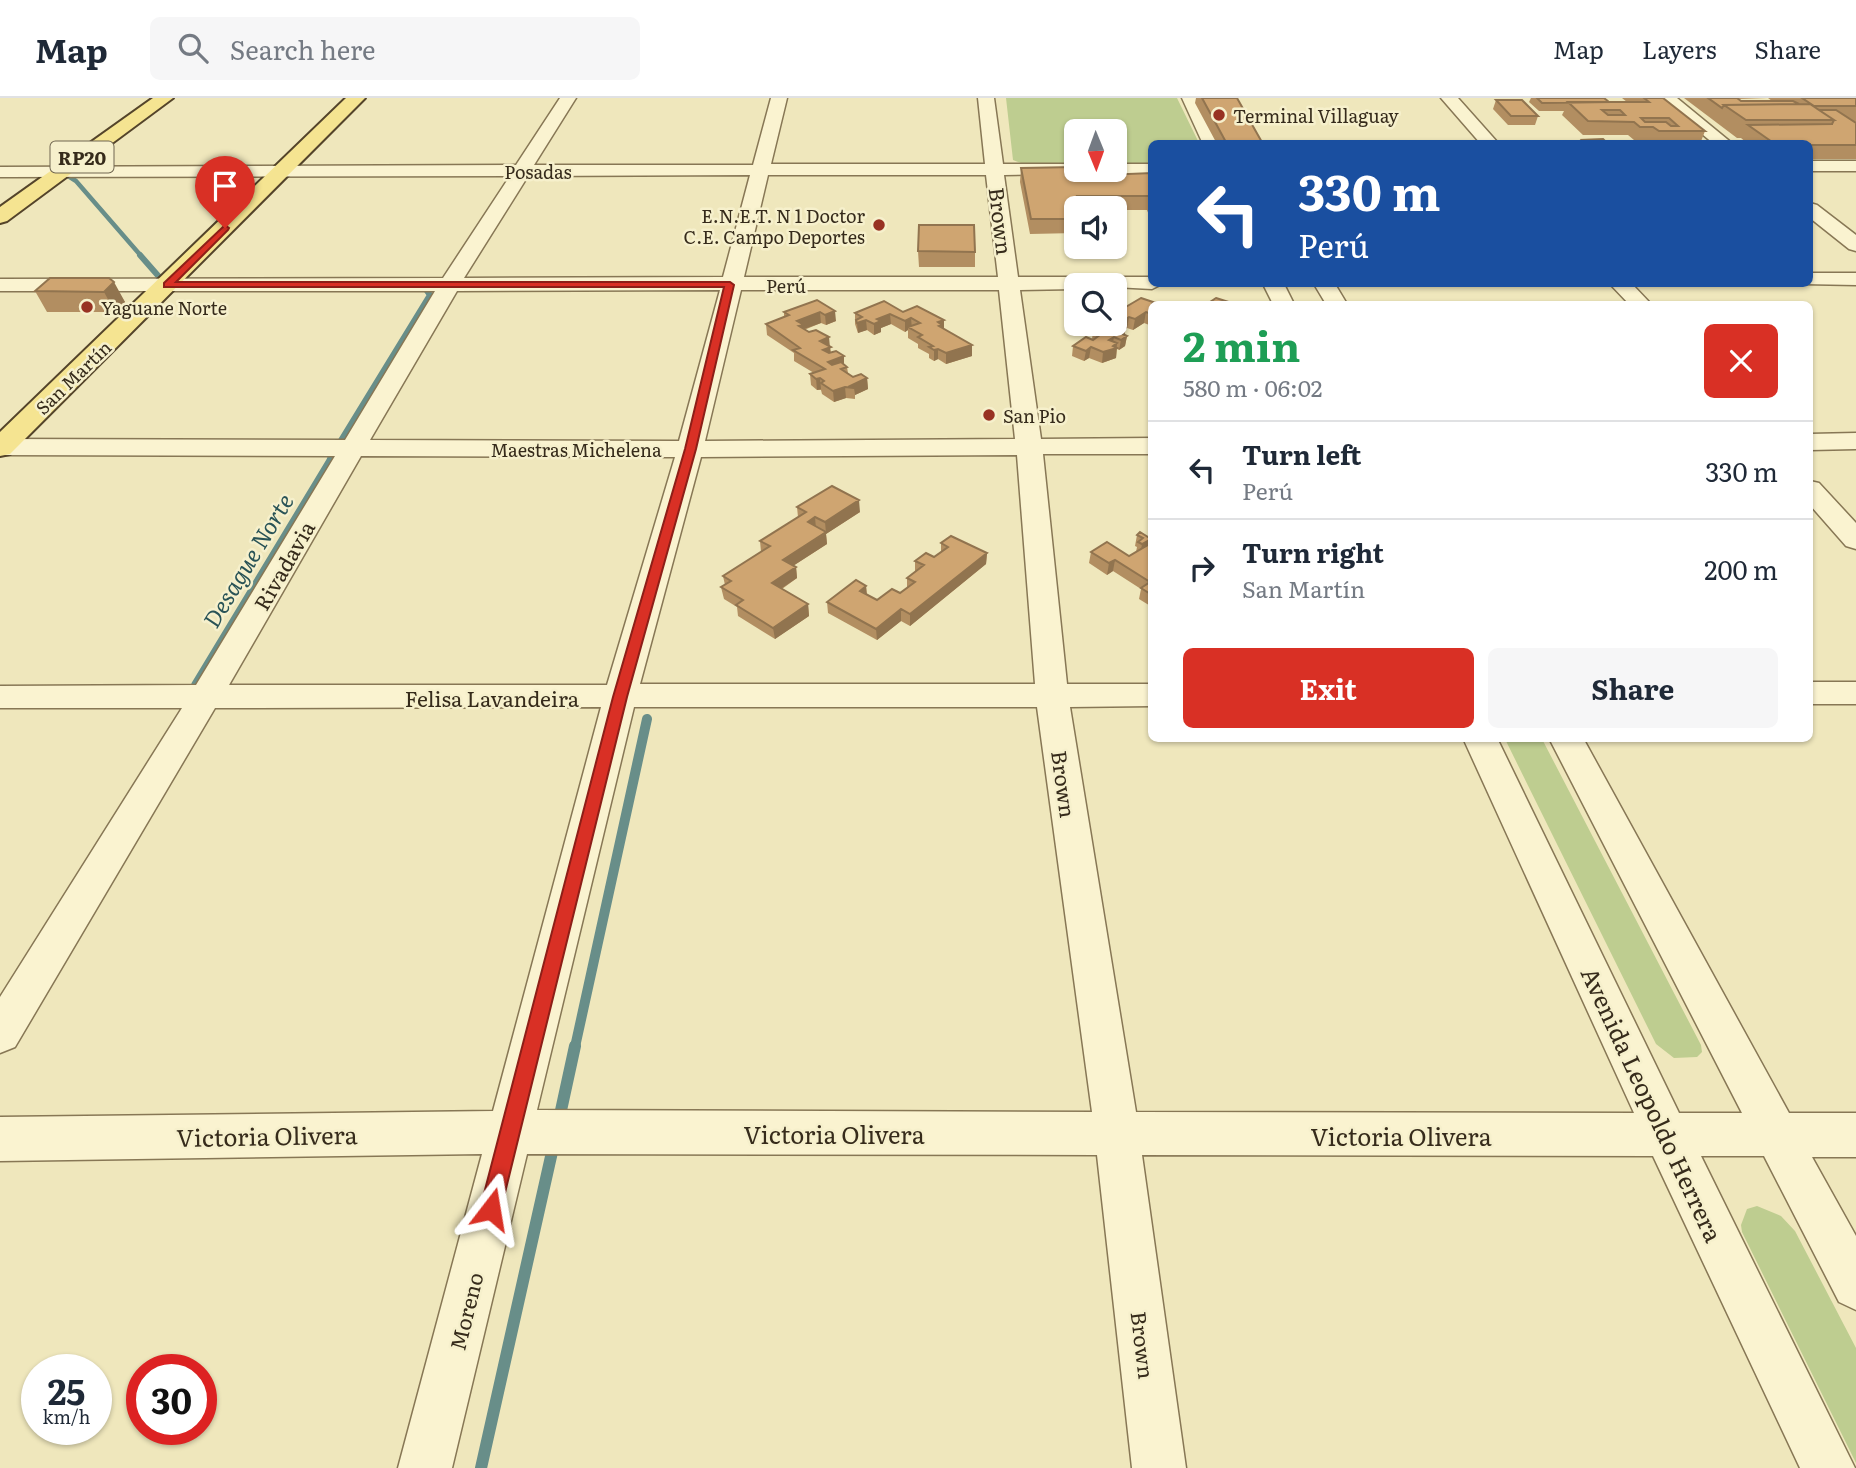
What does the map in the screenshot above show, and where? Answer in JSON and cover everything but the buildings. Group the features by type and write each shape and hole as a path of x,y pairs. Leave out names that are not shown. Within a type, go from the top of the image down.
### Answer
{"main road":[{"name":"RP20","path":"0,217 164,98"},
{"name":"San Martín","path":"0,448 356,98"}],"street":[{"name":"Rivadavia","path":"0,1034 205,698 450,284 568,98"},
{"name":"Moreno","path":"425,1468 620,697 690,449 779,98"},
{"name":"Brown","path":"986,98 1029,447 1052,695 1117,1134 1159,1468"},
{"path":"1190,98 1210,140"},
{"path":"1449,98 1487,140"},
{"path":"1667,98 1720,140"},
{"path":"1813,166 1856,166"},
{"name":"Posadas","path":"0,172 1064,169"},
{"path":"1127,169 1148,169"},
{"path":"1813,211 1856,245"},
{"path":"1813,279 1856,279"},
{"name":"Perú","path":"0,285 1148,283"},
{"path":"1624,287 1637,301"},
{"path":"1813,442 1856,441"},
{"name":"Maestras Michelena","path":"0,448 690,449 1148,446"},
{"path":"1813,492 1856,540"},
{"path":"1813,693 1856,692"},
{"name":"Felisa Lavandeira","path":"0,697 1148,695"},
{"name":"Avenida Leopoldo Herrera","path":"1482,742 1667,1136 1828,1468"},
{"path":"1568,742 1856,1284"},
{"name":"Victoria Olivera","path":"0,1139 510,1132 1856,1135"}],"green space":[{"path":"1006,98 1177,98 1198,140 1148,140 1148,163 1127,163 1127,119 1064,119 1064,163 1021,163 1013,160"},
{"path":"1506,742 1544,742 1701,1045 1702,1052 1697,1057 1674,1058 1656,1044"},
{"path":"1757,1206 1781,1216 1795,1231 1856,1348 1856,1463 1742,1232 1741,1225 1747,1209"}],"waterway":[{"name":"Desague Norte","path":"65,174 76,181 142,257"},
{"name":"Desague Norte","path":"140,255 161,279"},
{"name":"Desague Norte","path":"340,442 430,295 425,288 418,288"},
{"name":"Desague Norte","path":"330,459 333,455"},
{"name":"Desague Norte","path":"195,684 332,457"},
{"name":"Desague Norte","path":"575,1047 647,719"},
{"name":"Desague Norte","path":"560,1115 575,1046"},
{"name":"Desague Norte","path":"481,1468 552,1152"}],"place":[{"name":"Terminal Villaguay","path":"1219,115"},
{"name":"E.N.E.T. N 1 Doctor C.E. Campo Deportes","path":"879,225"},
{"name":"Yaguane Norte","path":"87,307"},
{"name":"San Pio","path":"989,415"}],"route":[{"path":"225,228 168,285 730,285 690,449 620,697 491,1209"}]}
